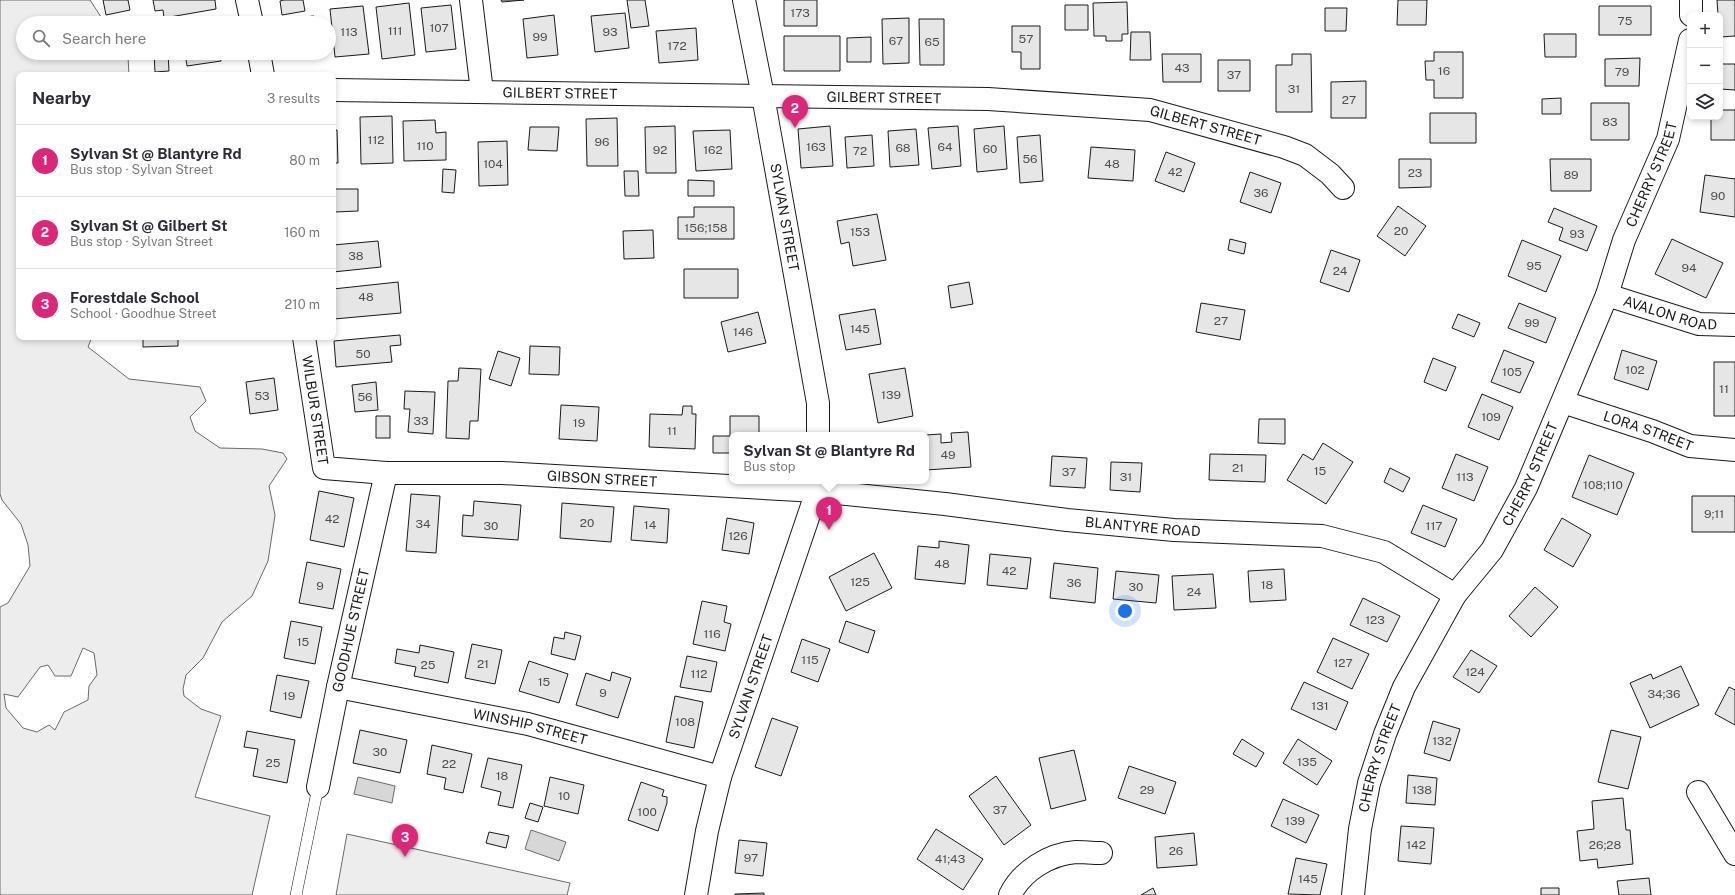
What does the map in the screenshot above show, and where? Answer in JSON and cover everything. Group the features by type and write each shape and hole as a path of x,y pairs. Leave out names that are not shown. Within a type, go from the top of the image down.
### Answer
{"street":[{"path":"247,0 250,16"},
{"path":"471,0 482,92"},
{"name":"SYLVAN STREET","path":"744,0 764,96 818,403 818,432"},
{"path":"1691,0 1691,12"},
{"name":"CHERRY STREET","path":"1353,895 1360,829 1376,758 1404,687 1455,595 1492,550 1526,488 1607,295 1624,240 1668,139 1688,48"},
{"path":"260,60 262,72"},
{"name":"GILBERT STREET","path":"336,90 988,99 1150,110 1284,147 1305,155 1330,174 1343,188"},
{"name":"AVALON ROAD","path":"1607,295 1699,324 1735,325"},
{"name":"WILBUR STREET","path":"304,340 324,468 386,473"},
{"name":"LORA STREET","path":"1563,402 1652,431 1690,446 1735,450"},
{"name":"GIBSON STREET","path":"386,473 502,473 729,482"},
{"name":"GOODHUE STREET","path":"318,787 338,687 386,473"},
{"name":"GIBSON STREET","path":"769,484 817,486"},
{"name":"SYLVAN STREET","path":"696,895 720,777 817,486"},
{"name":"BLANTYRE ROAD","path":"817,486 1067,520 1174,530 1322,536 1384,552 1455,595"},
{"name":"WINSHIP STREET","path":"338,687 528,724 720,777"},
{"path":"1698,792 1735,854"},
{"path":"1010,895 1014,886 1027,871 1051,858 1074,852 1101,853"}],"lane":[{"path":"296,895 318,787"}],"shaded area":[{"path":"0,0 90,0 100,16 16,16 16,60 128,60 129,72 16,72 16,340 91,340 88,347 129,379 200,387 206,401 190,417 195,431 220,448 262,449 283,453 287,459 269,486 275,515 268,561 252,596 222,622 203,658 186,675 183,689 184,696 201,709 221,716 195,797 270,816 252,895 0,895 0,607 8,603 30,566 28,545 21,524 2,500 0,494","holes":["83,648 94,653 97,675 89,686 88,700 64,712 55,730 49,725 37,732 23,728 6,708 4,694 18,697 40,667 48,665 55,676 71,676"]},
{"path":"358,777 395,786 392,803 354,794"},
{"path":"531,830 566,842 559,861 525,849"},
{"path":"347,834 570,883 567,895 336,895"}],"building":[{"path":"103,0 128,0 130,10 106,15"},
{"path":"153,0 215,0 216,9 176,16 164,16 163,10 155,11"},
{"path":"303,0 305,11 282,15 280,1"},
{"path":"501,0 524,0 502,2"},
{"path":"627,0 645,0 649,26 631,28"},
{"path":"784,0 817,0 817,26 784,26"},
{"path":"1398,0 1427,0 1426,25 1397,25"},
{"path":"1717,0 1735,0 1735,36 1723,37 1723,12 1718,12"},
{"path":"1127,2 1128,34 1122,34 1122,41 1106,41 1106,36 1094,36 1093,3"},
{"path":"409,3 415,55 382,59 376,7"},
{"path":"451,5 456,49 426,52 421,8"},
{"path":"1065,5 1088,5 1088,30 1065,30"},
{"path":"363,6 369,54 336,57 336,16 331,16 330,9"},
{"path":"1599,6 1651,6 1651,35 1599,35"},
{"path":"1325,8 1347,8 1346,31 1325,31"},
{"path":"625,13 629,48 595,52 591,16"},
{"path":"554,15 558,55 527,58 523,19"},
{"path":"909,18 909,63 883,64 882,19"},
{"path":"919,19 944,19 944,65 920,65"},
{"path":"1012,26 1040,26 1040,69 1021,69 1021,52 1012,52"},
{"path":"696,28 698,60 659,63 656,31"},
{"path":"1131,32 1150,32 1151,60 1130,60"},
{"path":"1544,34 1576,34 1576,57 1545,57"},
{"path":"784,36 840,36 840,71 784,71"},
{"path":"871,37 871,62 847,62 847,38"},
{"path":"1434,52 1463,52 1463,98 1434,98 1434,80 1426,80 1425,61 1434,61"},
{"path":"1162,54 1201,54 1201,82 1163,82"},
{"path":"1292,54 1311,54 1312,112 1276,112 1276,65 1292,65"},
{"path":"1640,58 1639,86 1605,86 1605,59"},
{"path":"154,60 168,60 169,71 155,72"},
{"path":"186,60 221,60 221,61 187,66"},
{"path":"1218,60 1250,60 1250,91 1218,91"},
{"path":"1723,64 1735,64 1735,90 1723,89"},
{"path":"1366,81 1366,118 1331,118 1331,82"},
{"path":"1561,98 1561,114 1542,114 1542,99"},
{"path":"1591,103 1629,103 1629,140 1591,140"},
{"path":"1723,110 1735,110 1735,140 1711,140 1711,120 1723,120"},
{"path":"1430,113 1476,113 1476,143 1430,143"},
{"path":"392,116 393,163 361,164 360,117"},
{"path":"617,118 618,166 587,166 586,119"},
{"path":"435,120 436,133 446,132 446,160 404,161 403,121"},
{"path":"675,126 676,173 646,173 645,127"},
{"path":"830,126 833,166 801,168 798,129"},
{"path":"958,126 961,166 932,169 928,128"},
{"path":"1004,126 1007,169 977,172 974,129"},
{"path":"530,127 559,127 557,151 528,150"},
{"path":"916,129 919,165 890,167 888,131"},
{"path":"336,130 337,130 338,163 336,163"},
{"path":"730,130 732,169 696,171 693,131"},
{"path":"872,135 874,166 847,168 845,137"},
{"path":"1040,135 1043,181 1020,183 1017,137"},
{"path":"507,141 508,185 479,186 478,142"},
{"path":"1091,147 1135,150 1133,181 1088,178"},
{"path":"1166,152 1195,163 1184,192 1155,181"},
{"path":"1399,159 1431,159 1431,187 1399,188"},
{"path":"1550,159 1591,159 1591,191 1551,191"},
{"path":"443,169 456,170 454,193 442,192"},
{"path":"624,171 638,171 639,196 625,196"},
{"path":"1250,172 1281,183 1271,213 1240,202"},
{"path":"1705,175 1735,179 1735,217 1700,212"},
{"path":"688,180 714,181 714,196 688,196"},
{"path":"336,189 358,189 358,211 336,212"},
{"path":"1398,206 1426,226 1405,256 1377,236"},
{"path":"694,207 734,207 734,239 678,239 678,217 694,217"},
{"path":"1554,208 1597,226 1587,251 1559,240 1563,228 1548,222"},
{"path":"877,214 886,260 853,266 849,242 841,244 837,221"},
{"path":"653,230 654,258 624,259 623,231"},
{"path":"1230,239 1246,243 1244,254 1228,250"},
{"path":"1672,239 1723,263 1706,298 1655,274"},
{"path":"1522,240 1561,256 1546,292 1508,276"},
{"path":"378,241 381,267 336,272 336,245"},
{"path":"1331,250 1360,260 1349,292 1320,282"},
{"path":"684,269 738,269 738,298 684,298"},
{"path":"398,282 401,313 336,319 336,289"},
{"path":"969,282 973,304 951,308 948,286"},
{"path":"1201,303 1245,310 1240,340 1196,332"},
{"path":"1519,303 1556,318 1546,343 1508,328"},
{"path":"875,309 881,344 846,350 839,315"},
{"path":"758,312 766,343 728,352 721,322"},
{"path":"1458,314 1480,323 1474,337 1452,328"},
{"path":"400,335 401,345 390,346 392,362 336,367 334,341"},
{"path":"143,340 178,340 178,346 143,347"},
{"path":"530,346 560,347 559,375 529,374"},
{"path":"1504,350 1534,362 1520,393 1491,382"},
{"path":"1622,350 1657,361 1648,390 1614,379"},
{"path":"498,351 520,358 511,386 489,379"},
{"path":"1433,358 1456,367 1446,391 1424,382"},
{"path":"1714,362 1735,362 1735,416 1714,416"},
{"path":"459,368 481,369 478,421 470,421 469,439 446,438 448,381 458,381"},
{"path":"905,368 913,416 878,423 869,374"},
{"path":"274,378 278,410 250,414 246,382"},
{"path":"376,382 378,410 355,412 352,385"},
{"path":"405,391 435,392 433,434 408,432 410,409 404,409"},
{"path":"1482,394 1513,407 1499,440 1468,427"},
{"path":"561,405 599,407 597,441 559,439"},
{"path":"683,406 692,406 692,414 696,414 695,449 649,447 650,414 682,415"},
{"path":"376,416 390,416 390,438 376,438"},
{"path":"730,416 759,416 759,432 730,432"},
{"path":"1259,419 1285,419 1285,444 1258,443"},
{"path":"968,432 971,467 929,470 929,435 941,434 941,443 952,442 951,433"},
{"path":"713,436 729,436 729,453 713,453"},
{"path":"1323,443 1353,462 1326,504 1287,480 1303,454 1313,460"},
{"path":"1210,454 1266,455 1265,482 1209,480"},
{"path":"1456,454 1488,467 1474,501 1442,488"},
{"path":"1589,455 1634,473 1617,515 1572,497"},
{"path":"1052,456 1087,458 1085,488 1050,486"},
{"path":"1111,462 1142,463 1140,492 1110,490"},
{"path":"1390,468 1410,478 1403,492 1384,482"},
{"path":"319,491 354,498 344,547 310,540"},
{"path":"411,494 440,496 436,553 406,551"},
{"path":"1692,496 1735,496 1735,532 1692,532"},
{"path":"474,501 521,505 518,540 462,536 463,515 473,516"},
{"path":"562,503 614,507 611,542 560,538"},
{"path":"1423,505 1457,519 1445,547 1411,533"},
{"path":"634,506 669,509 667,543 631,540"},
{"path":"727,518 754,523 749,554 722,550"},
{"path":"1562,518 1591,535 1573,567 1544,550"},
{"path":"939,541 969,545 965,584 915,579 918,546 939,548"},
{"path":"874,553 892,588 846,611 829,577"},
{"path":"990,554 1031,558 1027,589 987,585"},
{"path":"307,562 341,569 333,609 299,603"},
{"path":"1054,563 1098,568 1095,603 1050,598"},
{"path":"1284,569 1286,600 1250,602 1248,571"},
{"path":"1116,571 1159,575 1156,603 1113,599"},
{"path":"1213,574 1216,608 1174,610 1172,576"},
{"path":"1535,587 1558,607 1531,637 1509,616"},
{"path":"1363,598 1400,616 1387,642 1350,625"},
{"path":"702,601 727,606 724,622 731,624 725,651 693,644"},
{"path":"291,621 322,627 315,664 284,658"},
{"path":"846,621 875,631 868,653 839,642"},
{"path":"565,632 581,636 575,660 551,654 554,637 564,639"},
{"path":"1333,638 1369,654 1352,689 1317,672"},
{"path":"802,639 830,649 818,682 791,672"},
{"path":"472,644 502,650 495,684 465,678"},
{"path":"420,645 454,652 448,683 414,676 416,667 395,663 397,649 419,653"},
{"path":"1471,650 1497,666 1479,693 1453,677"},
{"path":"687,656 717,662 711,692 680,687"},
{"path":"529,661 568,674 559,703 519,691"},
{"path":"1681,666 1699,705 1650,728 1630,683 1651,674 1653,679"},
{"path":"612,672 631,678 618,718 576,705 586,673 610,681"},
{"path":"277,675 309,681 301,718 270,711"},
{"path":"1304,682 1348,702 1336,730 1291,709"},
{"path":"1729,687 1735,690 1735,725 1715,714"},
{"path":"675,696 703,702 694,748 666,742"},
{"path":"772,718 798,727 781,776 755,767"},
{"path":"1433,721 1460,729 1450,761 1424,753"},
{"path":"360,730 407,740 400,773 353,763"},
{"path":"1611,730 1641,737 1628,789 1598,782"},
{"path":"247,731 295,740 287,783 253,776 258,749 244,747"},
{"path":"1242,739 1264,753 1256,767 1233,754"},
{"path":"1298,739 1332,761 1317,785 1283,763"},
{"path":"432,745 472,754 463,793 444,789 446,778 427,774"},
{"path":"1074,750 1086,800 1051,809 1039,758"},
{"path":"488,758 522,765 513,808 498,805 501,792 481,787"},
{"path":"1129,766 1176,782 1165,814 1118,798"},
{"path":"1408,775 1437,778 1435,805 1406,803"},
{"path":"996,776 1031,825 1004,845 969,796"},
{"path":"550,777 584,785 578,814 544,806"},
{"path":"641,782 664,790 662,796 667,797 667,803 658,831 628,820"},
{"path":"1623,798 1626,830 1630,830 1633,864 1598,868 1597,859 1580,861 1577,831 1594,829 1592,801"},
{"path":"1283,799 1319,815 1306,843 1271,826"},
{"path":"530,803 543,807 538,822 525,818"},
{"path":"1401,826 1434,828 1431,864 1398,861"},
{"path":"936,829 983,859 963,890 917,859"},
{"path":"489,832 509,836 506,848 486,843"},
{"path":"1194,833 1197,865 1157,868 1155,837"},
{"path":"739,840 767,843 763,876 735,873"},
{"path":"1296,858 1327,864 1320,895 1288,894"},
{"path":"1649,878 1651,895 1619,895 1617,881"},
{"path":"1153,888 1156,895 1141,895"},
{"path":"1541,888 1559,888 1559,895 1541,895"},
{"path":"764,893 764,895 735,895 735,894"}],"place":[{"name":"Sylvan St @ Gilbert St","path":"795,128"},
{"name":"Sylvan St @ Blantyre Rd","path":"829,530"},
{"name":"Forestdale School","path":"405,857"}]}
